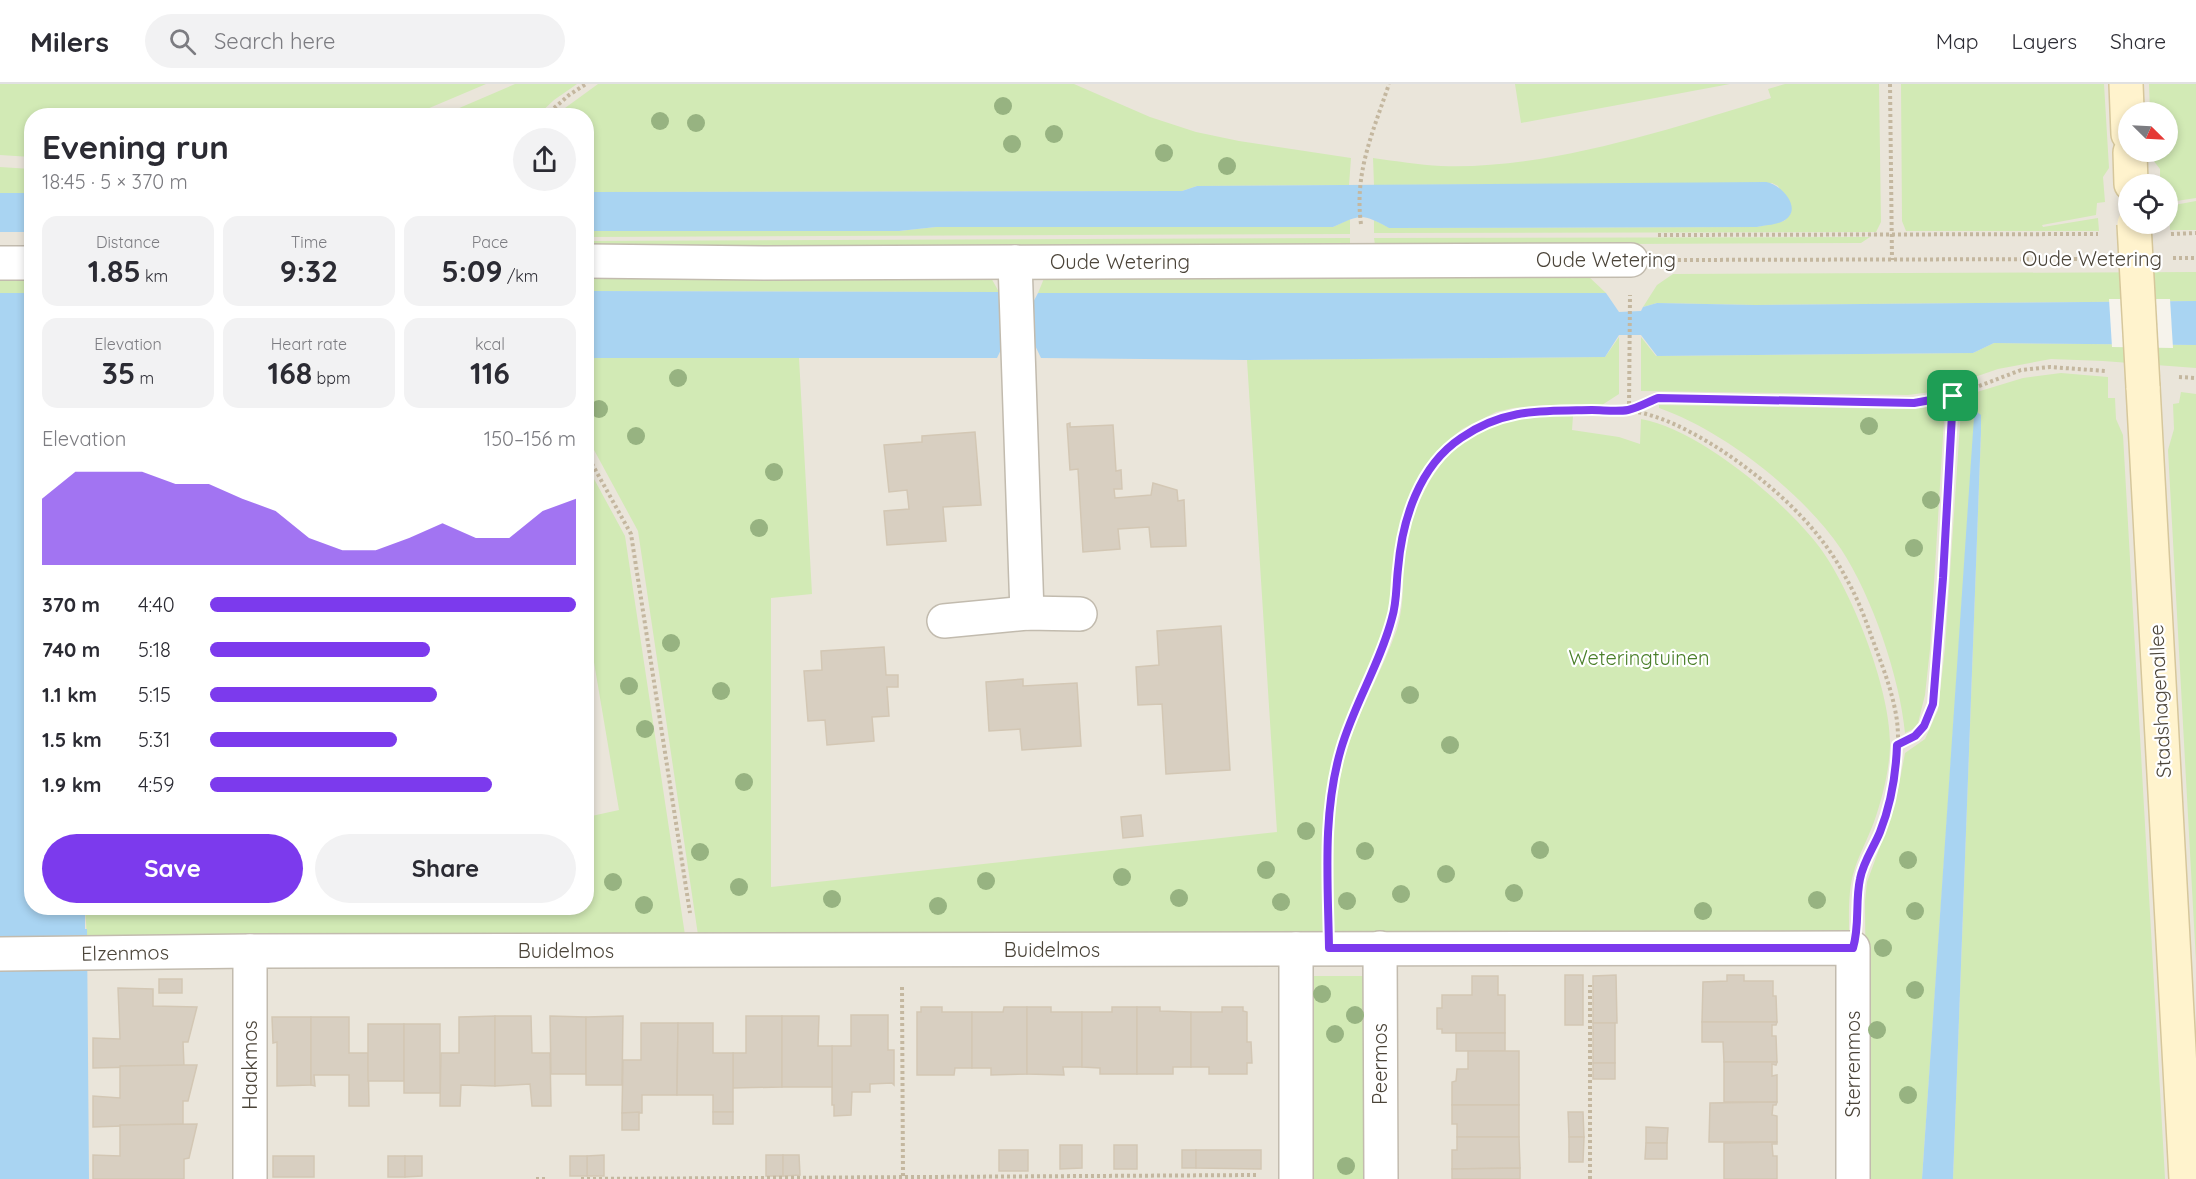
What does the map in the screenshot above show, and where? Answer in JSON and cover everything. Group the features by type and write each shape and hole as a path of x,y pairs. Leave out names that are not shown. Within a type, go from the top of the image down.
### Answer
{"main road":[{"path":"2126,84 2127,102"},
{"name":"Stadshagenallee","path":"2136,234 2158,381 2186,1179"}],"street":[{"name":"Oude Wetering","path":"594,261 764,263 1631,260"},
{"path":"1015,262 1027,613"},
{"path":"0,263 24,263"},
{"path":"944,621 1027,613 1080,614"},
{"name":"Peermos","path":"1380,948 1381,1179"},
{"name":"Buidelmos","path":"250,951 1853,948"},
{"name":"Sterrenmos","path":"1853,948 1853,1179"},
{"path":"1296,949 1296,1177"},
{"name":"Elzenmos","path":"0,954 250,951"},
{"name":"Haakmos","path":"250,951 250,1179"}],"path":[{"path":"554,108 586,84"},
{"path":"1360,217 1361,170 1389,84"},
{"path":"1890,84 1892,260"},
{"name":"Oude Wetering","path":"2173,258 2196,258"},
{"name":"Oude Wetering","path":"1631,260 2103,259"},
{"path":"1629,410 1630,298"},
{"path":"1629,410 1658,398 1914,403 1953,396 2020,370 2050,367 2114,372"},
{"path":"2158,381 2196,378"},
{"path":"1897,745 1915,736 1924,726 1933,704 1943,578 1953,396"},
{"path":"1329,948 1327,844 1332,792 1340,752 1351,718 1385,644 1393,615 1405,525 1425,477 1441,455 1460,438 1483,425 1514,413 1629,410 1655,416 1684,429 1736,460 1782,497 1823,541 1857,600 1885,672 1897,721 1897,745 1896,769 1883,822 1860,877 1857,936 1853,948"},
{"path":"594,467 631,534 696,950"},
{"path":"1590,948 1590,1179"},
{"path":"902,950 903,1178"},
{"path":"581,1179 1296,1177"},
{"path":"536,1179 545,1179"}],"shaded area":[{"path":"0,84 2196,84 2196,1179 0,1179"}],"green space":[{"path":"0,84 486,84 429,108 24,108 24,157 0,155"},
{"path":"515,84 577,84 545,108 459,108"},
{"path":"598,84 1074,84 1150,117 1196,132 1351,158 1349,185 1197,186 1182,191 594,192 594,108 565,108"},
{"path":"1515,84 1730,84 1521,123"},
{"path":"1785,84 1879,84 1881,222 1876,232 1374,233 1374,220 1390,228 1757,227 1784,221 1791,213 1778,186 1772,183 1374,185 1373,158 1441,166 1523,161 1565,154 1650,134 1771,98 1768,89"},
{"path":"1901,84 2104,84 2109,168 2103,177 2105,202 2097,203 2096,215 2042,225 2043,227 2098,218 2099,231 1906,231 1902,221"},
{"path":"2149,84 2196,84 2196,198 2178,201 2178,174 2160,174 2160,169 2155,162 2178,162 2178,102 2150,102"},
{"path":"0,167 24,169 24,193 0,193"},
{"path":"2196,201 2196,230 2178,230 2178,204"},
{"path":"1350,219 1350,234 594,237 594,231 899,231 936,227 1333,227"},
{"path":"1870,237 1861,243 1375,245 1374,238"},
{"path":"1350,238 1350,245 594,247 594,241"},
{"path":"2196,272 2196,301 1755,305 1657,303 1643,307 1657,285 1673,274"},
{"path":"1587,275 1606,293 1038,293 1045,276"},
{"path":"990,276 999,292 594,291 594,277"},
{"path":"0,279 24,279 24,293 0,293"},
{"path":"1619,337 1619,394 1602,405 1543,405 1496,412 1462,429 1446,443 1416,481 1400,523 1393,566 1392,593 1385,628 1356,693 1331,767 1323,823 1324,933 698,935 638,531 594,450 594,358 799,358 812,594 771,598 771,887 1277,832 1247,360 1605,357"},
{"path":"1641,337 1656,356 1973,353 1994,343 2196,345 2196,368 2051,359 1998,369 1931,392 1908,395 1641,391"},
{"path":"2061,373 2108,377 2108,398 2115,398 2116,419 2123,435 2165,1179 1953,1179 1981,432 1975,414 1922,1179 1867,1179 1865,901 1867,882 1895,806 1905,753 1925,739 1938,710 1945,648 1961,409 1967,395 2023,378"},
{"path":"2181,392 2196,394 2196,962 2168,450 2174,429 2173,404 2179,403"},
{"path":"1659,405 1905,409 1931,407 1939,412 1944,420 1930,649 1925,695 1918,723 1913,729 1905,733 1891,663 1874,613 1852,568 1825,528 1806,506 1760,466 1709,431 1659,408"},
{"name":"Weteringtuinen","path":"1573,416 1572,430 1619,437 1640,444 1641,419 1663,425 1688,436 1713,451 1761,487 1802,526 1830,563 1843,586 1856,613 1877,670 1889,724 1890,747 1887,776 1880,804 1851,883 1849,932 1334,933 1334,844 1340,778 1356,723 1400,620 1405,552 1421,498 1440,465 1467,439 1483,430 1516,420"},
{"path":"594,479 625,536 685,935 87,937 85,915 594,915 594,815 619,810 594,662"},
{"path":"1307,976 1367,976 1369,1179 1306,1179"}],"water":[{"path":"1766,182 1778,187 1788,197 1792,209 1790,215 1782,222 1757,227 1389,228 1361,217 1333,227 936,227 899,231 594,231 594,192 1182,191 1197,186"},
{"path":"0,193 24,193 24,232 0,232"},
{"path":"594,291 999,292 1008,310 1029,310 1038,293 1606,293 1619,312 1641,311 1643,307 1657,303 1755,305 2196,301 2196,345 1994,343 1973,353 1657,356 1641,335 1619,335 1605,357 1247,360 1041,358 1031,337 1007,337 997,358 594,358"},
{"path":"0,293 24,293 24,915 85,915 89,1179 0,1179"},
{"path":"1977,412 1981,415 1981,432 1953,1179 1922,1179 1974,417"}],"pier":[{"path":"2109,299 2170,299 2173,348 2112,347"}],"building":[{"path":"1070,423 1070,427 1113,425 1116,471 1121,470 1122,489 1114,489 1115,498 1151,495 1153,483 1177,490 1178,501 1184,500 1186,546 1151,547 1149,527 1118,529 1120,549 1083,552 1078,469 1070,470 1067,424"},
{"path":"975,432 981,505 943,507 946,541 887,545 884,511 909,509 907,490 889,492 884,445 922,442 922,436"},
{"path":"1221,626 1230,770 1166,774 1162,704 1138,705 1136,667 1159,665 1157,631"},
{"path":"884,647 886,675 898,675 898,687 887,687 889,716 872,717 874,741 827,745 825,720 808,721 804,671 822,670 821,651"},
{"path":"1023,679 1023,686 1077,683 1081,746 1022,750 1020,729 989,731 986,682"},
{"path":"1141,815 1143,836 1123,838 1121,817"},
{"path":"1565,975 1583,975 1583,1025 1565,1025"},
{"path":"1616,975 1617,1023 1593,1023 1593,976"},
{"path":"1727,975 1744,975 1744,981 1773,981 1777,1022 1702,1022 1703,982 1727,981"},
{"path":"1472,976 1498,976 1498,995 1505,995 1505,1033 1442,1033 1442,1029 1437,1029 1437,1008 1442,1008 1442,995 1472,995"},
{"path":"159,979 182,979 182,993 159,993"},
{"path":"118,988 153,989 153,1006 197,1007 188,1042 183,1042 184,1066 93,1068 93,1038 120,1039"},
{"path":"921,1007 942,1007 942,1012 972,1012 972,1068 955,1068 954,1075 917,1075 917,1012 921,1012"},
{"path":"1004,1007 1027,1007 1027,1074 991,1075 991,1068 972,1068 972,1012 1003,1012"},
{"path":"1027,1007 1051,1007 1051,1012 1082,1012 1082,1067 1063,1067 1064,1075 1027,1074"},
{"path":"1112,1007 1137,1007 1137,1074 1100,1074 1100,1068 1082,1067 1082,1012 1112,1012"},
{"path":"1137,1007 1160,1007 1160,1011 1191,1012 1191,1067 1173,1067 1173,1074 1137,1074"},
{"path":"1222,1007 1243,1007 1243,1011 1247,1012 1247,1042 1251,1042 1252,1063 1247,1063 1247,1074 1209,1074 1209,1067 1191,1067 1191,1012 1222,1012"},
{"path":"851,1015 888,1015 888,1050 894,1050 894,1085 892,1083 870,1084 870,1092 852,1092 851,1115 834,1116 832,1046 851,1046"},
{"path":"495,1016 495,1086 461,1085 460,1106 440,1106 441,1053 459,1053 459,1017"},
{"path":"495,1016 531,1016 532,1053 550,1053 551,1106 532,1106 530,1084 495,1086"},
{"path":"550,1016 586,1017 586,1074 551,1074"},
{"path":"623,1016 622,1085 586,1085 586,1017"},
{"path":"746,1016 782,1016 782,1087 733,1088 733,1053 746,1053"},
{"path":"782,1016 819,1016 818,1046 832,1046 832,1087 782,1087"},
{"path":"272,1017 311,1017 311,1085 277,1086 277,1042 273,1043"},
{"path":"311,1017 349,1017 349,1053 368,1053 369,1106 349,1106 349,1075 314,1075 315,1086 311,1085"},
{"path":"1702,1022 1777,1022 1776,1025 1772,1025 1772,1036 1776,1036 1777,1062 1724,1062 1723,1042 1702,1042"},
{"path":"641,1023 678,1023 677,1095 642,1095 642,1113 622,1113 623,1060 641,1060"},
{"path":"678,1023 713,1023 713,1053 733,1053 733,1112 713,1112 713,1095 677,1095"},
{"path":"1593,1023 1615,1023 1615,1063 1593,1063"},
{"path":"368,1024 404,1024 404,1081 368,1081"},
{"path":"404,1024 440,1024 440,1093 404,1093"},
{"path":"1456,1033 1505,1033 1505,1051 1456,1051"},
{"path":"1468,1051 1519,1051 1519,1105 1452,1105 1452,1082 1456,1081 1457,1069 1468,1069"},
{"path":"1724,1062 1777,1062 1776,1065 1772,1064 1772,1076 1777,1075 1777,1102 1724,1102"},
{"path":"1593,1063 1615,1063 1615,1079 1593,1079"},
{"path":"197,1065 188,1101 183,1101 183,1124 93,1127 93,1096 120,1098 120,1066"},
{"path":"1777,1102 1773,1105 1772,1115 1777,1116 1777,1142 1709,1142 1710,1103"},
{"path":"1452,1105 1519,1105 1519,1137 1457,1137 1457,1124 1452,1124"},
{"path":"639,1112 639,1130 622,1130 622,1113"},
{"path":"713,1112 733,1112 733,1124 713,1124"},
{"path":"1568,1112 1583,1112 1584,1137 1569,1137"},
{"path":"197,1124 189,1158 184,1159 184,1179 93,1179 93,1155 120,1156 120,1125"},
{"path":"1646,1127 1668,1128 1667,1143 1646,1143"},
{"path":"1457,1137 1519,1137 1520,1168 1452,1169 1452,1150 1457,1150"},
{"path":"1569,1137 1584,1137 1583,1162 1569,1162"},
{"path":"1777,1142 1777,1144 1772,1144 1773,1156 1777,1156 1777,1179 1724,1179 1724,1143"},
{"path":"1646,1143 1667,1143 1667,1159 1645,1159"},
{"path":"1060,1145 1082,1145 1082,1168 1060,1169"},
{"path":"1114,1145 1137,1145 1137,1169 1114,1169"},
{"path":"999,1150 1028,1150 1028,1171 999,1171"},
{"path":"1182,1150 1196,1150 1196,1168 1182,1168"},
{"path":"1196,1150 1261,1150 1261,1169 1196,1168"},
{"path":"604,1155 604,1176 587,1176 587,1156"},
{"path":"766,1155 783,1155 783,1176 766,1176"},
{"path":"783,1155 799,1155 800,1175 783,1176"},
{"path":"273,1156 314,1156 314,1177 273,1177"},
{"path":"388,1156 405,1156 405,1177 388,1177"},
{"path":"405,1156 422,1156 422,1176 405,1177"},
{"path":"570,1156 587,1156 587,1176 570,1176"},
{"path":"1520,1168 1520,1179 1452,1179 1452,1169"}],"route":[{"path":"1953,396 1943,578 1933,704 1924,726 1915,736 1897,745 1896,769 1891,795 1880,831 1860,877 1857,899 1857,936 1853,948 1329,948 1328,823 1340,752 1351,718 1385,644 1397,595 1401,545 1411,507 1425,477 1441,455 1460,438 1483,425 1514,413 1629,410 1658,398 1914,403 1953,396"}]}
